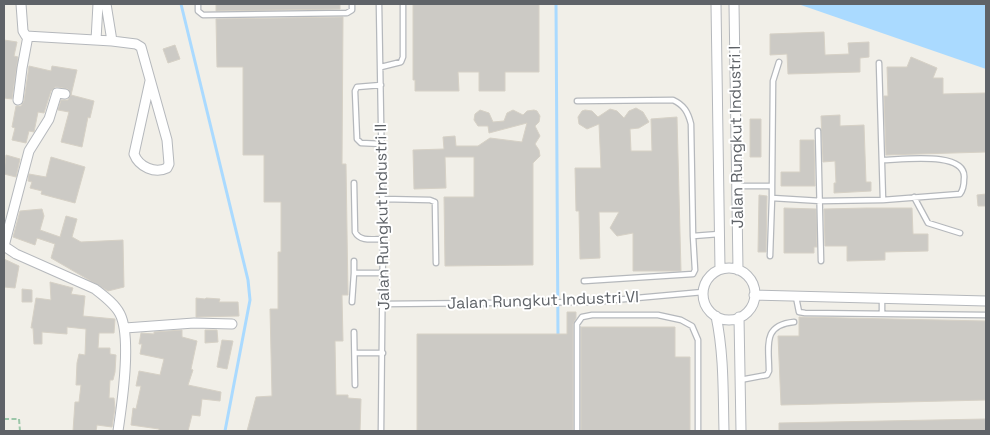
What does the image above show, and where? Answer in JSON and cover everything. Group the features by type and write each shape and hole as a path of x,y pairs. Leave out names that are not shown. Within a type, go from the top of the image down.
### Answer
{"street":[{"path":"22,4 23,31 28,36 112,41 136,44 140,47 144,53 167,140 169,157 167,168 156,171 142,165 135,158 134,154 150,81"},
{"path":"96,40 98,4"},
{"path":"106,4 112,41"},
{"name":"Jalan Rungkut Industri I","path":"716,4 720,269"},
{"name":"Jalan Rungkut Industri I","path":"734,4 738,270"},
{"path":"18,100 28,36"},
{"path":"65,94 57,93 49,119 29,151 4,246 16,254 95,289 106,297 119,312 125,328 125,359 122,408 118,431"},
{"path":"720,269 738,270 745,274 754,287 752,304 747,312 739,317 723,319 709,310 704,302 703,292 708,278 720,269"},
{"path":"754,295 986,301"},
{"path":"716,316 722,358 724,431"},
{"path":"739,317 741,431"},
{"path":"125,328 194,322 232,324"}],"lane":[{"path":"198,4 198,11 203,15 348,14 352,10 352,4"},
{"name":"Jalan Rungkut Industri II","path":"379,4 384,239 381,431"},
{"path":"381,67 401,62 403,57 402,4"},
{"path":"770,256 773,82 779,62"},
{"path":"879,63 883,200"},
{"path":"381,85 357,87 355,91 357,139 362,143 382,144"},
{"path":"577,101 673,100 680,103 686,110 691,124 695,270 693,274 584,281"},
{"path":"818,131 821,261"},
{"path":"772,198 821,201 883,200 960,194 963,188 964,172 962,168 948,160 928,158 882,160"},
{"path":"354,183 355,232 357,236 360,239 384,239"},
{"path":"738,186 772,186"},
{"path":"914,197 928,223 960,233"},
{"path":"383,199 430,200 435,202 436,263"},
{"path":"693,236 720,234"},
{"path":"352,302 354,261"},
{"path":"354,273 383,273"},
{"name":"Jalan Rungkut Industri VI","path":"383,304 592,302 703,292"},
{"path":"796,297 799,312 805,313 986,314"},
{"path":"882,299 882,313"},
{"path":"926,300 926,314"},
{"path":"592,302 592,315"},
{"path":"577,431 578,322 582,317 592,315 658,315 681,320 692,326 698,340 698,431"},
{"path":"740,380 767,375 769,371 770,334 774,328 794,322"},
{"path":"354,332 355,385"},
{"path":"355,353 383,353"}],"path":[{"path":"4,419 18,419 20,431"}],"water":[{"path":"798,4 986,4 986,69"}],"building":[{"path":"216,4 340,4 340,9 216,11"},
{"path":"413,4 539,4 539,72 505,72 505,91 479,91 479,72 458,72 459,91 415,91 415,80 413,80"},
{"path":"343,17 342,164 346,164 348,295 342,295 343,341 335,341 336,395 348,395 348,398 361,399 360,431 247,431 256,397 272,396 270,309 278,309 278,252 281,252 281,202 264,202 264,155 243,155 243,67 217,67 216,19"},
{"path":"824,32 825,55 849,54 848,43 869,42 869,57 860,58 860,72 788,74 787,54 770,55 770,34"},
{"path":"4,40 17,42 14,56 18,57 12,99 4,98"},
{"path":"175,45 180,59 168,63 163,49"},
{"path":"911,57 937,68 933,78 943,78 943,94 986,93 986,152 886,155 884,96 888,96 887,67 907,67"},
{"path":"29,66 51,71 52,66 77,70 71,95 94,101 90,118 88,117 82,147 61,142 69,112 58,110 61,100 68,100 71,94 68,89 58,87 51,91 44,113 38,112 34,132 29,131 26,143 12,140 15,128 12,127 16,106 21,106 24,101"},
{"path":"636,108 643,112 649,122 639,128 630,129 631,151 652,151 651,119 677,117 681,271 633,271 633,233 617,236 610,228 619,212 599,212 600,258 580,259 579,211 576,211 575,168 601,168 599,124 587,129 579,124 578,117 585,110 592,111 598,117 610,109 617,111 624,118 629,111"},
{"path":"480,110 489,113 493,122 504,121 507,113 513,110 523,115 527,111 534,110 540,116 539,122 535,126 540,136 535,144 540,156 533,163 533,265 445,266 444,197 474,197 474,157 445,157 446,188 414,189 413,150 444,149 443,137 455,136 456,146 478,146 490,138 522,142 527,123 489,133 488,126 478,126 474,120 475,114"},
{"path":"840,115 840,126 864,125 866,182 871,182 871,191 834,193 834,183 836,183 835,161 823,162 821,116"},
{"path":"750,119 761,119 761,157 750,157"},
{"path":"800,140 814,140 815,186 781,186 781,172 800,172"},
{"path":"6,155 20,159 16,177 4,174"},
{"path":"51,157 85,167 75,203 41,194 42,191 30,188 32,182 28,181 29,174 46,177"},
{"path":"986,194 986,206 978,206 977,195"},
{"path":"759,195 767,196 766,252 758,252"},
{"path":"784,208 816,209 817,247 814,247 814,253 784,253"},
{"path":"912,208 913,234 928,234 928,251 885,252 885,260 847,261 847,246 825,246 824,209"},
{"path":"42,209 44,216 40,230 60,237 66,216 77,219 72,237 81,242 123,240 124,287 108,291 51,258 55,244 37,238 35,245 13,237 20,211"},
{"path":"4,259 19,266 15,288 4,287"},
{"path":"50,282 73,288 71,294 85,296 83,316 115,319 114,333 99,333 98,348 110,348 110,354 116,355 115,372 113,380 110,380 109,398 114,398 115,408 112,427 97,425 96,431 73,431 75,402 79,402 81,385 76,385 77,363 79,354 85,355 86,329 67,327 67,334 42,332 42,344 34,344 33,328 31,328 36,298 51,300"},
{"path":"22,289 32,290 32,302 22,302"},
{"path":"196,298 220,299 219,302 238,302 239,316 196,317"},
{"path":"567,312 576,312 573,324 573,431 417,431 417,334 567,334"},
{"path":"799,317 986,321 986,400 781,405 778,336 799,336"},
{"path":"581,327 675,327 675,357 690,357 690,431 581,431"},
{"path":"182,330 182,337 197,341 191,369 193,370 188,385 221,392 220,401 202,399 200,416 192,415 188,431 159,431 159,429 131,425 133,408 136,409 141,386 136,386 139,371 160,375 164,359 140,354 142,344 139,344 141,333 154,334 154,332"},
{"path":"205,330 217,330 218,342 205,343"},
{"path":"222,340 233,341 227,369 217,367"},
{"path":"986,419 986,431 779,431 779,423"}],"waterway":[{"path":"181,4 248,280 250,300 225,431"},
{"path":"556,4 558,338"}]}
